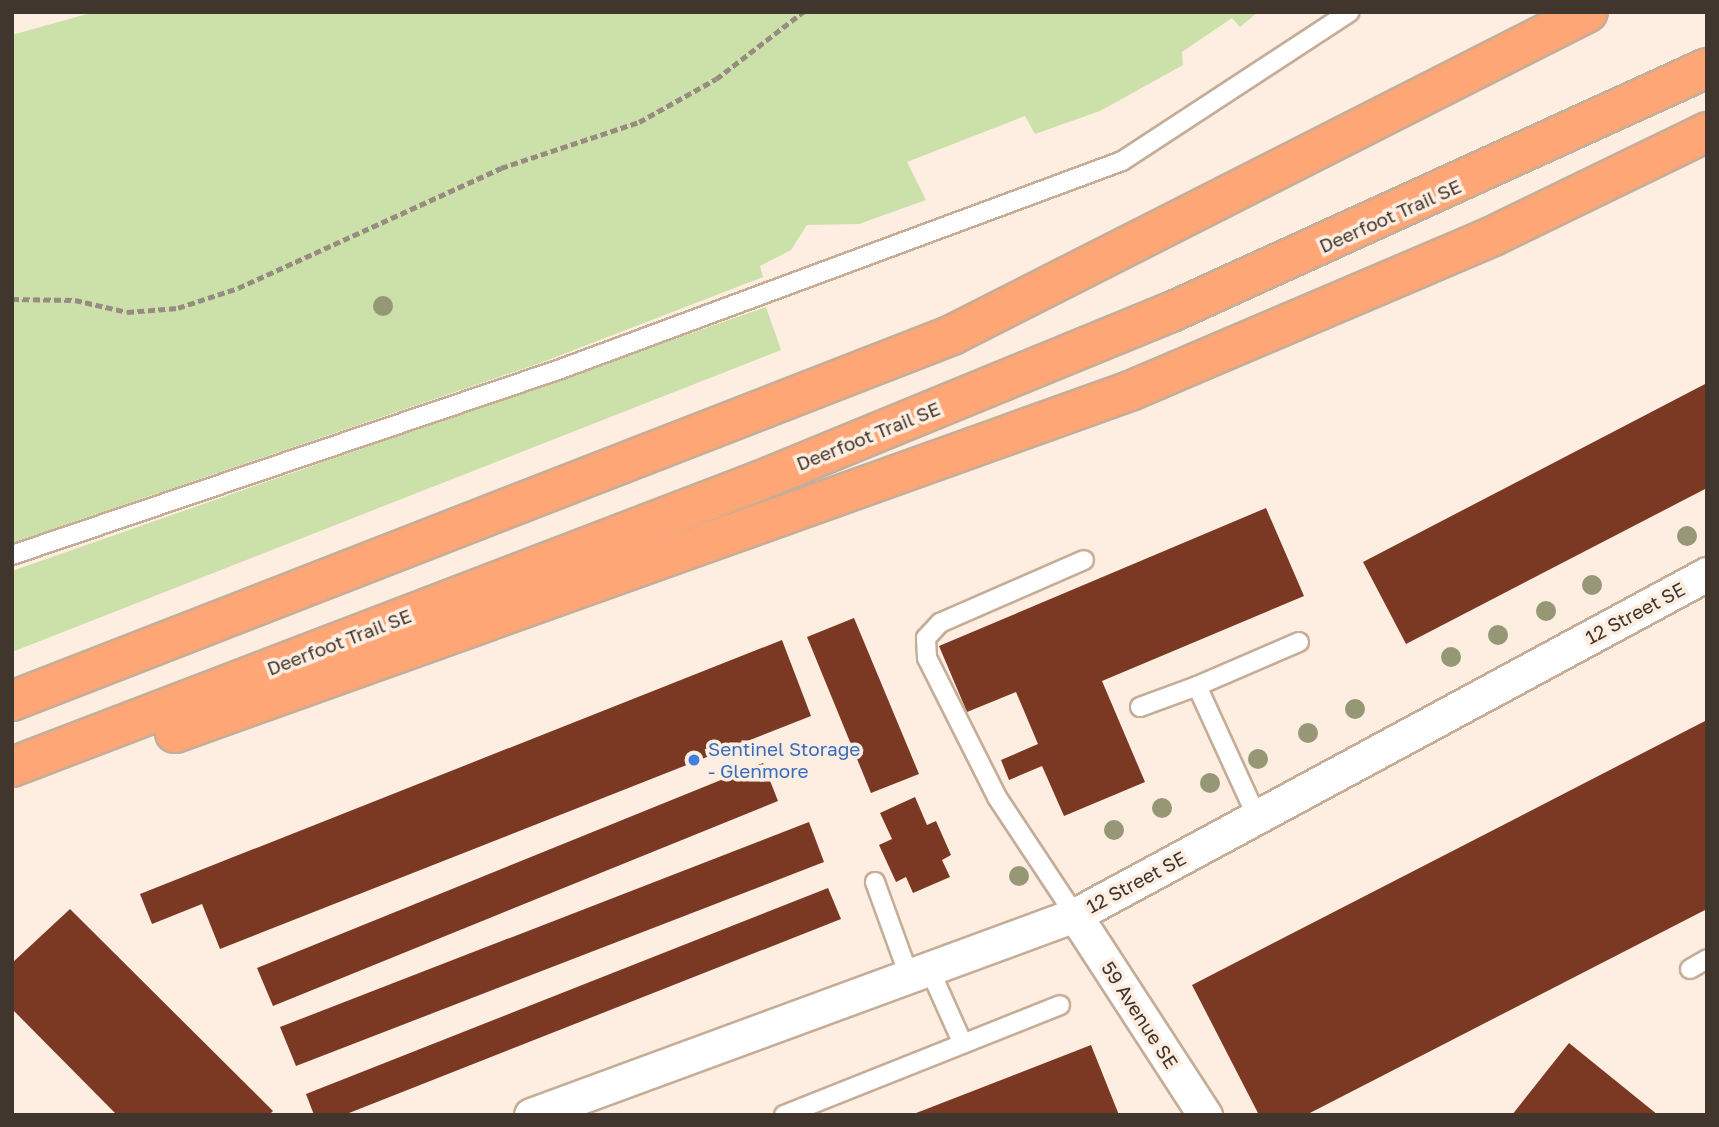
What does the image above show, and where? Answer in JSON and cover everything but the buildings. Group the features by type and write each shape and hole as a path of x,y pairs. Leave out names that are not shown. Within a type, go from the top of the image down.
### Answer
{"highway":[{"path":"12,701 952,335 1588,12"},
{"name":"Deerfoot Trail SE","path":"12,767 747,486 1169,313 1707,68"},
{"path":"12,793 1130,391 1493,236 1707,132"}],"street":[{"name":"12 Street SE","path":"531,1115 1075,915 1707,574"},
{"name":"59 Avenue SE","path":"1075,915 1205,1115"}],"lane":[{"path":"12,555 558,370 1122,161 1349,12"},
{"path":"1075,915 997,797 927,658 926,638 940,622 1084,560"},
{"path":"1140,707 1197,686 1299,642"},
{"path":"1197,686 1257,817"},
{"path":"875,883 919,972 963,1044"},
{"path":"1690,969 1707,959"},
{"path":"784,1115 1060,1005"}],"path":[{"path":"12,299 75,300 127,312 178,308 238,288 502,168 639,122 716,79 803,12"}],"green space":[{"path":"94,12 1258,12 1240,27 1232,18 1182,52 1183,65 1100,111 1035,134 1025,116 907,162 926,200 859,224 807,225 791,250 760,266 763,277 543,362 12,543 12,35"},
{"path":"766,307 781,350 12,652 12,571"}],"place":[{"name":"Sentinel Storage - Glenmore","path":"694,760"}]}
